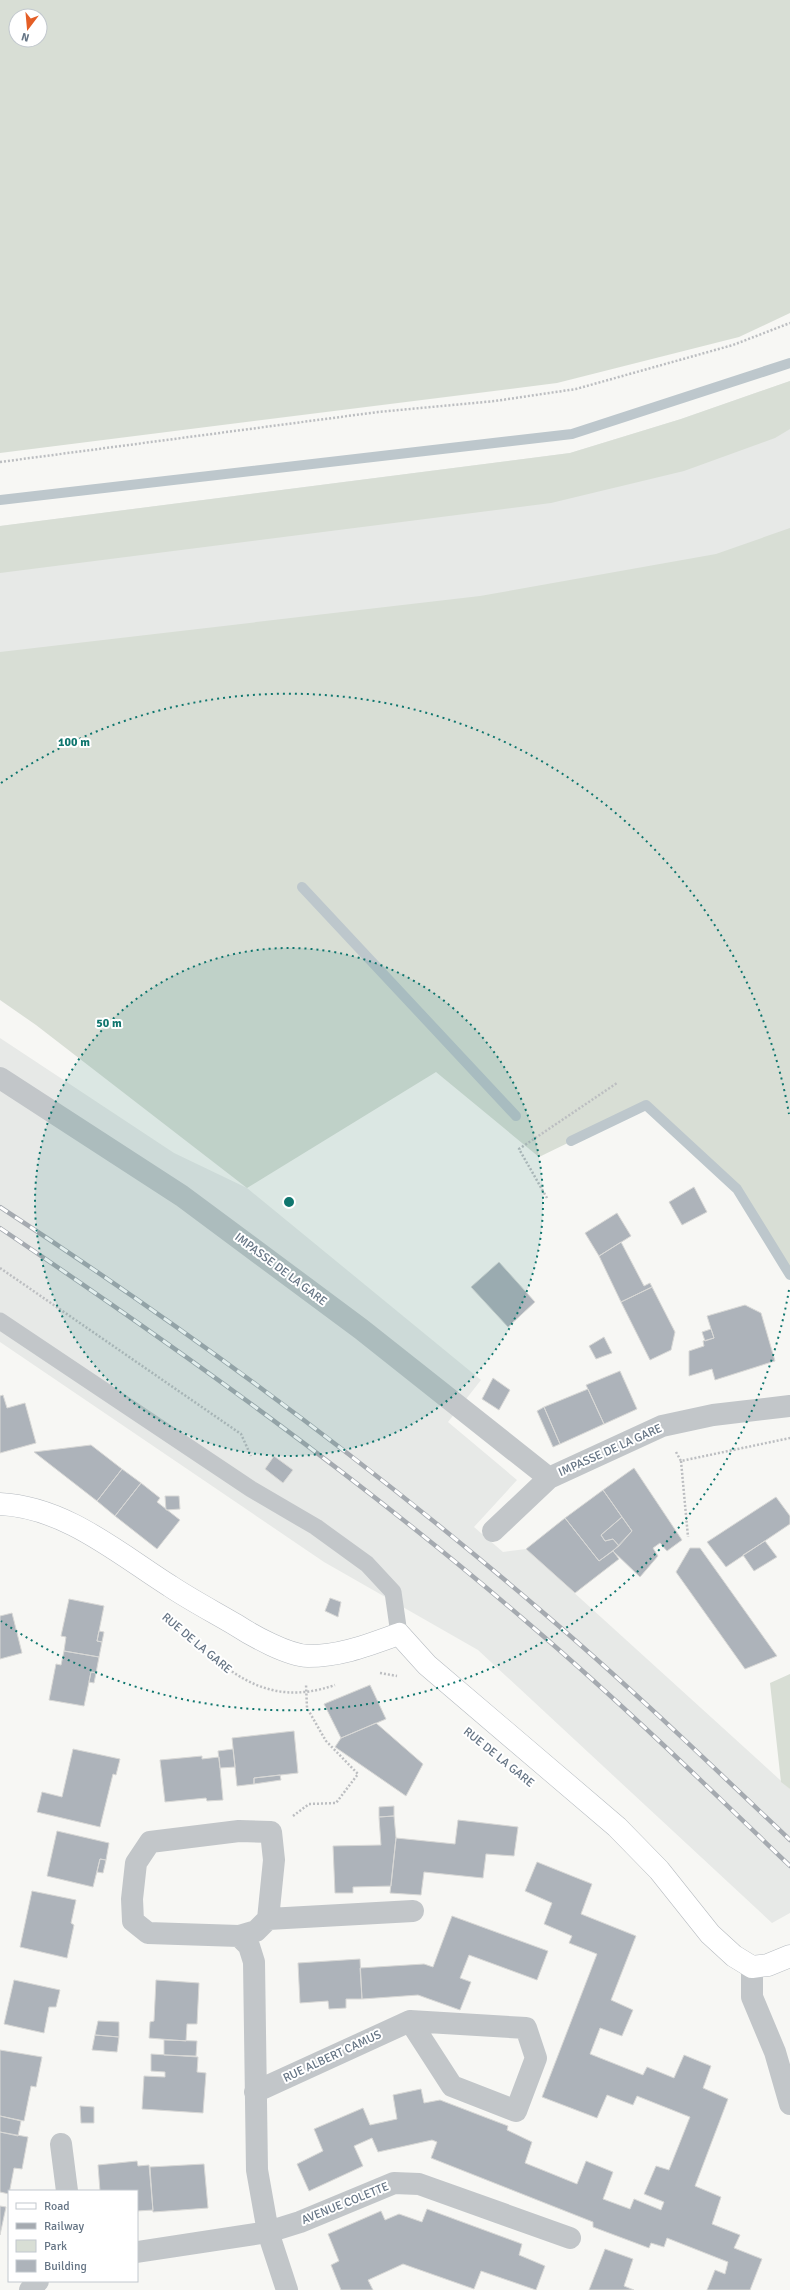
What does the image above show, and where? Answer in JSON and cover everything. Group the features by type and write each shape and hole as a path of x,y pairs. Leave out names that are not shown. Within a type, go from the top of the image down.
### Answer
{"street":[{"name":"IMPASSE DE LA GARE","path":"0,1078 182,1196 361,1329 549,1478"},
{"name":"IMPASSE DE LA GARE","path":"493,1531 549,1478 662,1426 713,1415 790,1406"},
{"path":"0,1504 38,1512 75,1525 172,1587 266,1643 306,1656 351,1652 399,1634"},
{"name":"RUE DE LA GARE","path":"399,1634 427,1665 617,1827 659,1870 710,1934 734,1956 752,1967"},
{"path":"239,1831 271,1832 274,1860 268,1919 256,1931 239,1936 148,1933 133,1922 132,1899 136,1863 150,1842 239,1831"},
{"path":"268,1919 413,1911"},
{"path":"239,1936 249,1946 254,1962 254,2092 257,2170 268,2232 288,2290"},
{"path":"790,1956 768,1965 752,1967 752,1997 775,2052 790,2104"},
{"name":"RUE ALBERT CAMUS","path":"254,2092 410,2021 526,2028 536,2058 516,2110 452,2086 410,2021"},
{"path":"62,2144 67,2190"},
{"name":"AVENUE COLETTE","path":"138,2252 268,2232 300,2222 394,2183 419,2184 570,2238"},
{"path":"30,2290 37,2282"}],"lane":[{"path":"0,1321 251,1489 316,1527 367,1564 393,1592 399,1634"}],"path":[{"path":"0,462 576,389 732,346 790,323"},
{"path":"547,1198 519,1149 617,1083"},
{"path":"0,1268 241,1434 261,1474 251,1489"},
{"path":"662,1426 681,1461 688,1537"},
{"path":"681,1461 790,1438"},
{"name":"RUE DE LA GARE","path":"175,1625 233,1674 267,1690 285,1692 325,1688 338,1684"},
{"path":"374,1674 395,1675 400,1678"},
{"path":"271,1832 309,1804 336,1803 358,1774 326,1741 307,1708"}],"shaded area":[{"path":"790,381 790,577 0,706 0,526 570,453 681,419"},
{"path":"0,1038 174,1153 247,1188 481,1380 448,1422 517,1480 474,1527 503,1552 526,1549 790,1789 790,1913 772,1923 478,1650 324,1562 0,1342"}],"green space":[{"path":"0,0 790,0 790,313 739,337 557,383 0,453"},
{"path":"790,381 790,429 775,438 684,471 551,503 0,573 0,526 570,453 681,419"},
{"path":"790,528 790,1275 737,1189 646,1105 539,1157 436,1072 247,1188 36,1025 0,1000 0,652 480,596 716,554"},
{"path":"790,1674 790,1789 781,1782 770,1683"}],"building":[{"path":"694,1187 707,1212 682,1225 669,1202"},
{"path":"617,1213 631,1236 599,1256 585,1233"},
{"path":"621,1242 644,1286 650,1283 652,1287 621,1302 599,1256"},
{"path":"499,1262 535,1302 508,1327 471,1287"},
{"path":"652,1287 675,1332 671,1350 650,1360 621,1302"},
{"path":"745,1305 761,1313 775,1361 715,1380 712,1369 689,1376 689,1351 704,1346 703,1341 714,1338 707,1316"},
{"path":"711,1329 714,1338 705,1341 702,1332"},
{"path":"604,1337 612,1353 596,1359 589,1346"},
{"path":"620,1371 637,1409 604,1424 586,1385"},
{"path":"493,1378 510,1390 499,1410 482,1399"},
{"path":"588,1389 604,1424 560,1444 544,1407"},
{"path":"3,1395 7,1408 25,1403 36,1443 0,1453 0,1396"},
{"path":"544,1407 560,1444 553,1447 537,1411"},
{"path":"91,1445 122,1469 97,1501 34,1452"},
{"path":"274,1456 293,1470 283,1483 265,1469"},
{"path":"634,1468 682,1540 667,1551 660,1543 653,1548 658,1556 640,1577 613,1551 632,1531 603,1490"},
{"path":"122,1469 141,1483 115,1516 97,1501"},
{"path":"141,1483 160,1498 157,1502 180,1520 157,1549 115,1516"},
{"path":"603,1490 622,1517 601,1535 605,1541 613,1539 619,1546 599,1561 565,1518"},
{"path":"165,1496 179,1496 180,1509 166,1510"},
{"path":"776,1497 790,1516 790,1524 726,1567 707,1542"},
{"path":"622,1517 632,1531 619,1546 613,1539 605,1541 601,1535"},
{"path":"565,1518 599,1561 613,1551 619,1559 575,1593 526,1549"},
{"path":"765,1541 777,1557 754,1571 743,1555"},
{"path":"690,1548 700,1548 777,1656 745,1669 676,1572"},
{"path":"330,1598 341,1602 338,1617 325,1611"},
{"path":"69,1599 104,1606 97,1641 102,1642 99,1657 64,1651 66,1637 61,1636"},
{"path":"12,1613 22,1653 0,1659 0,1616"},
{"path":"99,1631 104,1632 102,1642 97,1641"},
{"path":"64,1651 99,1657 96,1673 91,1672 84,1706 49,1700 56,1664 61,1665"},
{"path":"91,1672 96,1673 94,1683 89,1682"},
{"path":"370,1685 386,1719 341,1738 324,1704"},
{"path":"376,1723 423,1764 406,1796 335,1747 341,1738"},
{"path":"294,1731 298,1773 254,1778 254,1784 237,1786 232,1738"},
{"path":"73,1749 120,1759 116,1775 113,1774 100,1827 37,1812 42,1792 62,1797"},
{"path":"233,1749 235,1767 220,1768 218,1751"},
{"path":"202,1756 202,1759 219,1757 223,1800 207,1801 206,1798 165,1802 160,1760"},
{"path":"280,1775 281,1780 254,1784 254,1778"},
{"path":"394,1806 394,1816 379,1817 379,1807"},
{"path":"394,1816 396,1838 391,1886 353,1887 353,1893 335,1893 333,1846 381,1845 379,1817"},
{"path":"458,1820 518,1827 514,1856 486,1854 483,1878 424,1872 421,1895 390,1893 396,1838 455,1844"},
{"path":"57,1831 109,1843 106,1860 100,1859 93,1887 47,1876"},
{"path":"100,1859 106,1860 103,1873 97,1872"},
{"path":"537,1862 592,1884 581,1914 636,1936 611,2000 633,2010 622,2036 600,2028 590,2054 643,2075 647,2067 674,2078 684,2055 711,2066 703,2088 728,2099 695,2186 721,2197 712,2224 740,2235 734,2248 762,2259 750,2290 707,2290 715,2270 725,2274 728,2262 667,2238 664,2247 651,2243 649,2248 593,2227 593,2222 431,2158 437,2142 432,2140 378,2152 372,2138 354,2146 363,2166 309,2191 297,2164 323,2151 314,2129 363,2108 370,2125 397,2119 393,2095 421,2089 424,2103 440,2100 508,2126 507,2130 532,2142 525,2163 577,2184 586,2161 613,2172 603,2199 630,2209 634,2199 661,2210 664,2202 644,2194 656,2166 669,2170 690,2117 637,2096 633,2105 607,2095 597,2118 542,2097 597,1954 569,1943 572,1936 544,1924 552,1903 525,1891"},
{"path":"32,1891 76,1900 71,1923 74,1925 67,1958 20,1947"},
{"path":"452,1916 548,1951 537,1980 469,1955 460,1978 471,1982 460,2010 418,1995 362,1999 360,1968 424,1964 433,1967"},
{"path":"360,1959 362,1999 346,1999 346,2008 329,2009 328,2001 300,2003 298,1963"},
{"path":"14,1980 60,1990 56,2007 49,2007 44,2033 4,2024"},
{"path":"156,1980 199,1983 197,2024 187,2024 186,2041 149,2038 150,2022 154,2021"},
{"path":"98,2021 119,2022 119,2037 95,2035"},
{"path":"95,2035 119,2037 117,2052 92,2050"},
{"path":"164,2040 197,2041 196,2056 164,2055"},
{"path":"0,2050 42,2057 36,2087 31,2086 24,2121 0,2116"},
{"path":"151,2054 198,2057 197,2072 206,2073 203,2113 142,2109 144,2076 165,2077 165,2072 151,2071"},
{"path":"80,2106 94,2107 94,2123 81,2123"},
{"path":"0,2116 21,2121 18,2136 0,2132"},
{"path":"0,2132 28,2137 22,2169 14,2168 8,2194 0,2192"},
{"path":"137,2161 138,2166 149,2165 153,2210 138,2211 138,2190 100,2190 98,2165"},
{"path":"204,2164 208,2208 153,2212 150,2167"},
{"path":"0,2206 6,2207 0,2235"},
{"path":"427,2209 522,2244 519,2255 545,2266 536,2290 481,2271 474,2289 403,2264 368,2280 373,2290 341,2290 331,2265 339,2261 328,2234 381,2211 385,2220 399,2214 422,2222"},
{"path":"605,2249 633,2259 624,2286 634,2290 589,2290"}],"waterway":[{"path":"0,500 572,434 790,363"},
{"path":"302,887 516,1116"},
{"path":"571,1141 646,1105 737,1189 790,1275"}],"railway":[{"path":"0,1207 140,1301 276,1399 410,1502 539,1609 603,1665 790,1840"},
{"path":"0,1228 136,1321 203,1369 336,1467 401,1518 528,1623 595,1682 790,1866"}]}
